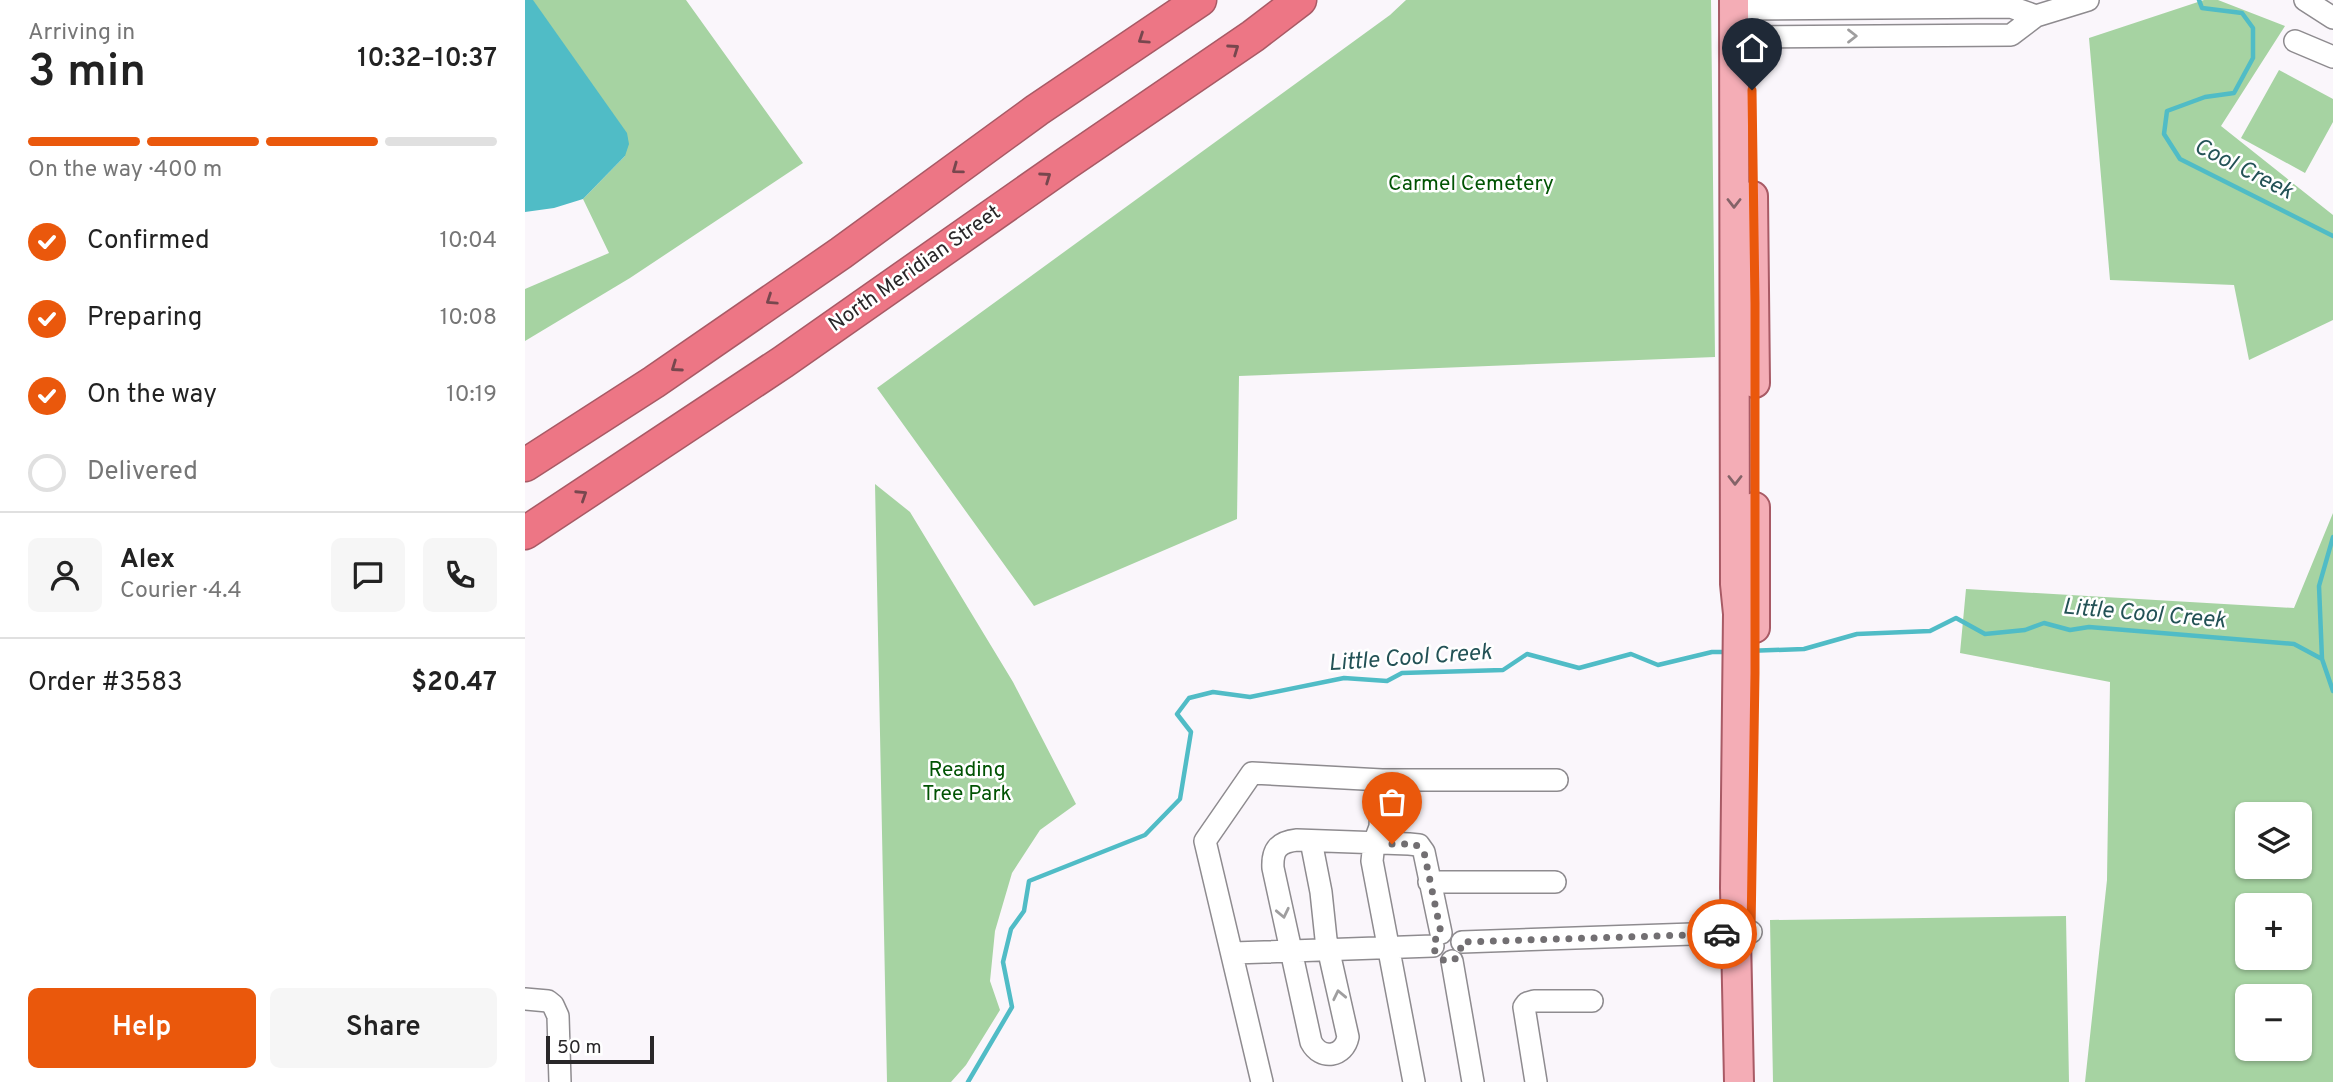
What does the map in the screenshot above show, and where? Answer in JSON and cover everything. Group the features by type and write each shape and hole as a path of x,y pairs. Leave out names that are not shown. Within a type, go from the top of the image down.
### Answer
{"highway":[{"path":"525,465 654,382 841,253 1037,110 1200,0"},
{"name":"North Meridian Street","path":"525,533 783,362 1209,67 1300,0"}],"main road":[{"path":"1739,1082 1746,673 1746,614 1735,584 1742,4"},
{"path":"1743,932 1752,1082"}],"street":[{"path":"1743,37 2011,35 2036,16 2088,0"},
{"path":"2305,0 2331,11"},
{"path":"1742,4 1934,4 2011,7 2036,16"},
{"path":"1811,4 1811,36"},
{"path":"1934,4 1935,36"},
{"path":"2295,41 2333,57"},
{"path":"1262,1082 1205,841 1252,773 1382,780 1557,780"},
{"path":"1382,780 1380,827 1372,860 1414,1082"},
{"path":"1311,841 1328,949 1348,1037 1342,1050 1331,1055 1318,1052 1311,1042 1273,869 1272,859 1276,847 1288,841 1311,841 1419,845 1424,852 1437,939"},
{"path":"1429,882 1555,882"},
{"path":"1233,953 1388,947 1437,939 1448,931 1456,934 1473,1082"},
{"path":"1457,951 1743,932"},
{"path":"525,999 548,1001 557,1011 560,1082"},
{"path":"1536,1082 1524,1007 1530,1002 1592,1001"}],"green space":[{"path":"531,0 686,0 803,163 630,278 525,341 525,289 609,253 583,199 625,156"},
{"name":"Carmel Cemetery","path":"1406,0 1711,0 1715,357 1239,376 1237,519 1034,606 877,388 1390,15"},
{"path":"2204,0 2218,0 2285,26 2221,126 2333,215 2333,320 2249,360 2234,285 2110,280 2089,38"},
{"path":"2279,70 2333,99 2333,122 2305,173 2241,138"},
{"name":"Reading Tree Park","path":"875,484 910,512 1013,682 1076,804 1040,830 1012,873 995,931 990,981 1000,1010 966,1065 951,1082 887,1082"},
{"path":"2333,513 2333,1082 2085,1082 2107,880 2110,682 1960,653 1966,589 2294,608"},
{"path":"2066,916 2069,1082 1773,1082 1770,920"}],"water":[{"path":"525,0 533,0 627,133 629,144 625,156 583,199 554,208 525,212"}],"waterway":[{"name":"Cool Creek","path":"2199,0 2202,8 2242,13 2253,28 2253,58 2234,93 2205,97 2167,111 2164,134 2180,159 2333,236"},
{"name":"Cool Creek","path":"2333,537 2319,586 2322,659 2333,691"},
{"name":"Little Cool Creek","path":"1746,651 1804,649 1857,634 1930,631 1956,618 1985,634 2025,630 2044,623 2070,630 2089,627 2294,644 2322,659"},
{"name":"Little Cool Creek","path":"968,1082 1012,1007 1003,962 1011,929 1024,911 1029,881 1145,835 1180,799 1191,732 1177,714 1189,698 1213,692 1250,697 1344,678 1387,681 1402,673 1503,670 1527,654 1579,668 1631,654 1658,665 1712,652 1727,652"}],"way so far":[{"path":"1392,844 1415,844 1423,848 1441,933 1436,937 1433,946 1435,954 1443,960 1456,959 1461,952 1462,942 1722,934"}],"route":[{"path":"1722,934 1751,932 1755,673 1752,90"}]}
